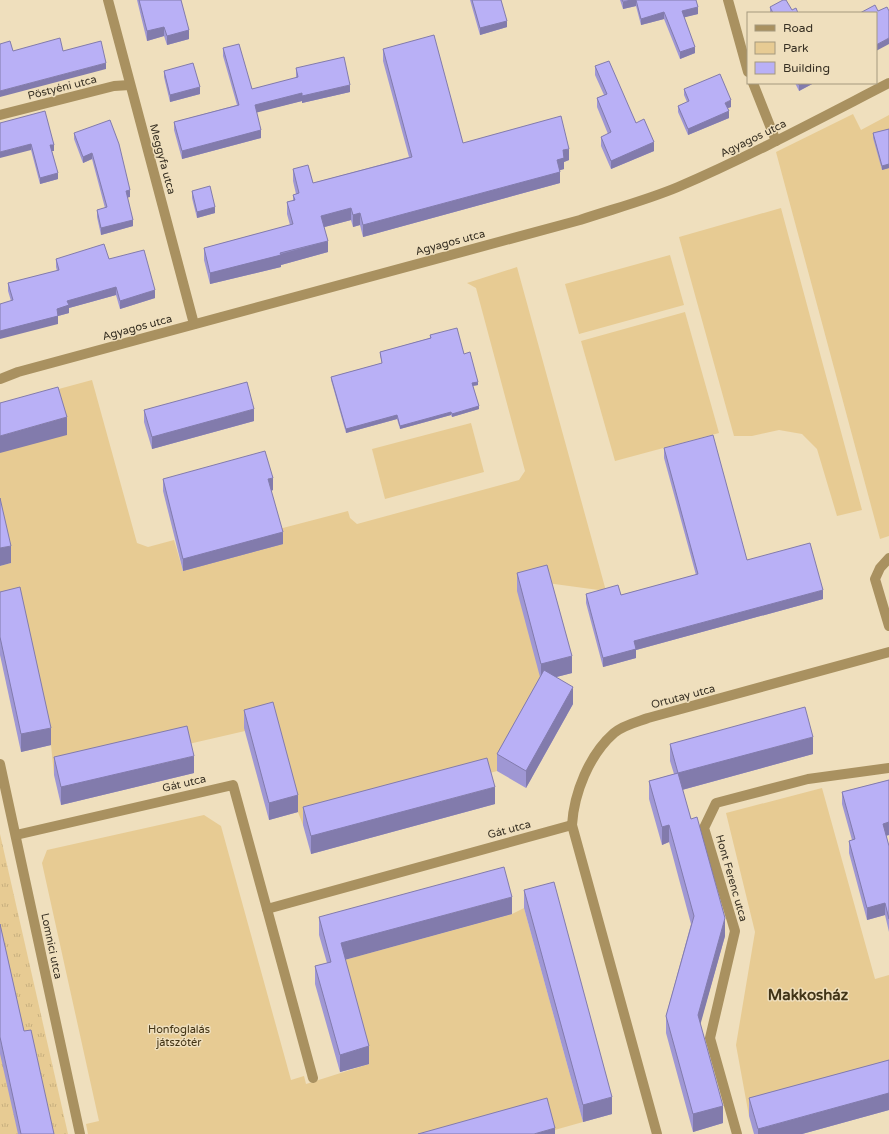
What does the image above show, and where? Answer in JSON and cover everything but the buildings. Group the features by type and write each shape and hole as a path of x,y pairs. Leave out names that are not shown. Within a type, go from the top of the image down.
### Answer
{"street":[{"name":"Meggyfa utca","path":"108,0 194,324"},
{"path":"728,0 747,68"},
{"name":"Agyagos utca","path":"0,379 18,372 573,222 641,201 678,187 776,141 889,83"},
{"path":"753,84 776,141"},
{"name":"Pöstyéni utca","path":"0,115 114,86 130,85"},
{"path":"889,558 880,568 875,579 889,626"},
{"name":"Ortutay utca","path":"657,1134 572,825 573,807 585,775 601,747 615,732 648,718 889,652"},
{"name":"Lomnici utca","path":"0,764 80,1134"},
{"name":"Hont Ferenc utca","path":"737,1134 710,1038 735,931 704,828 716,803 808,779 889,768"},
{"name":"Gát utca","path":"16,835 233,784 313,1078"},
{"name":"Gát utca","path":"267,909 572,825"}],"green space":[{"path":"853,114 861,130 889,115 889,536 880,539 776,152"},
{"path":"781,208 862,510 837,516 817,449 802,434 779,430 752,436 734,436 679,237"},
{"path":"670,255 684,305 579,334 565,284"},
{"path":"517,267 606,591 547,583 544,688 497,771 303,825 298,812 245,731 54,775 51,745 0,609 0,566 11,563 0,515 0,453 55,390 92,380 137,543 148,547 174,540 183,571 279,529 348,511 350,518 357,524 519,480 525,471 476,288 467,283"},
{"path":"685,312 719,433 615,461 581,341"},
{"path":"471,423 484,472 385,499 372,449"},
{"path":"822,788 875,979 889,975 889,1078 749,1116 736,1045 755,932 726,813"},
{"name":"Honfoglalás játszótér","path":"204,815 221,826 291,1080 304,1076 306,1084 369,1064 341,961 512,914 524,908 583,1122 551,1131 482,1134 88,1134 86,1124 99,1121 42,863 47,850"},
{"path":"0,834 68,1134 0,1134"}],"district":[{"name":"Makkosház","path":"808,995"}]}
